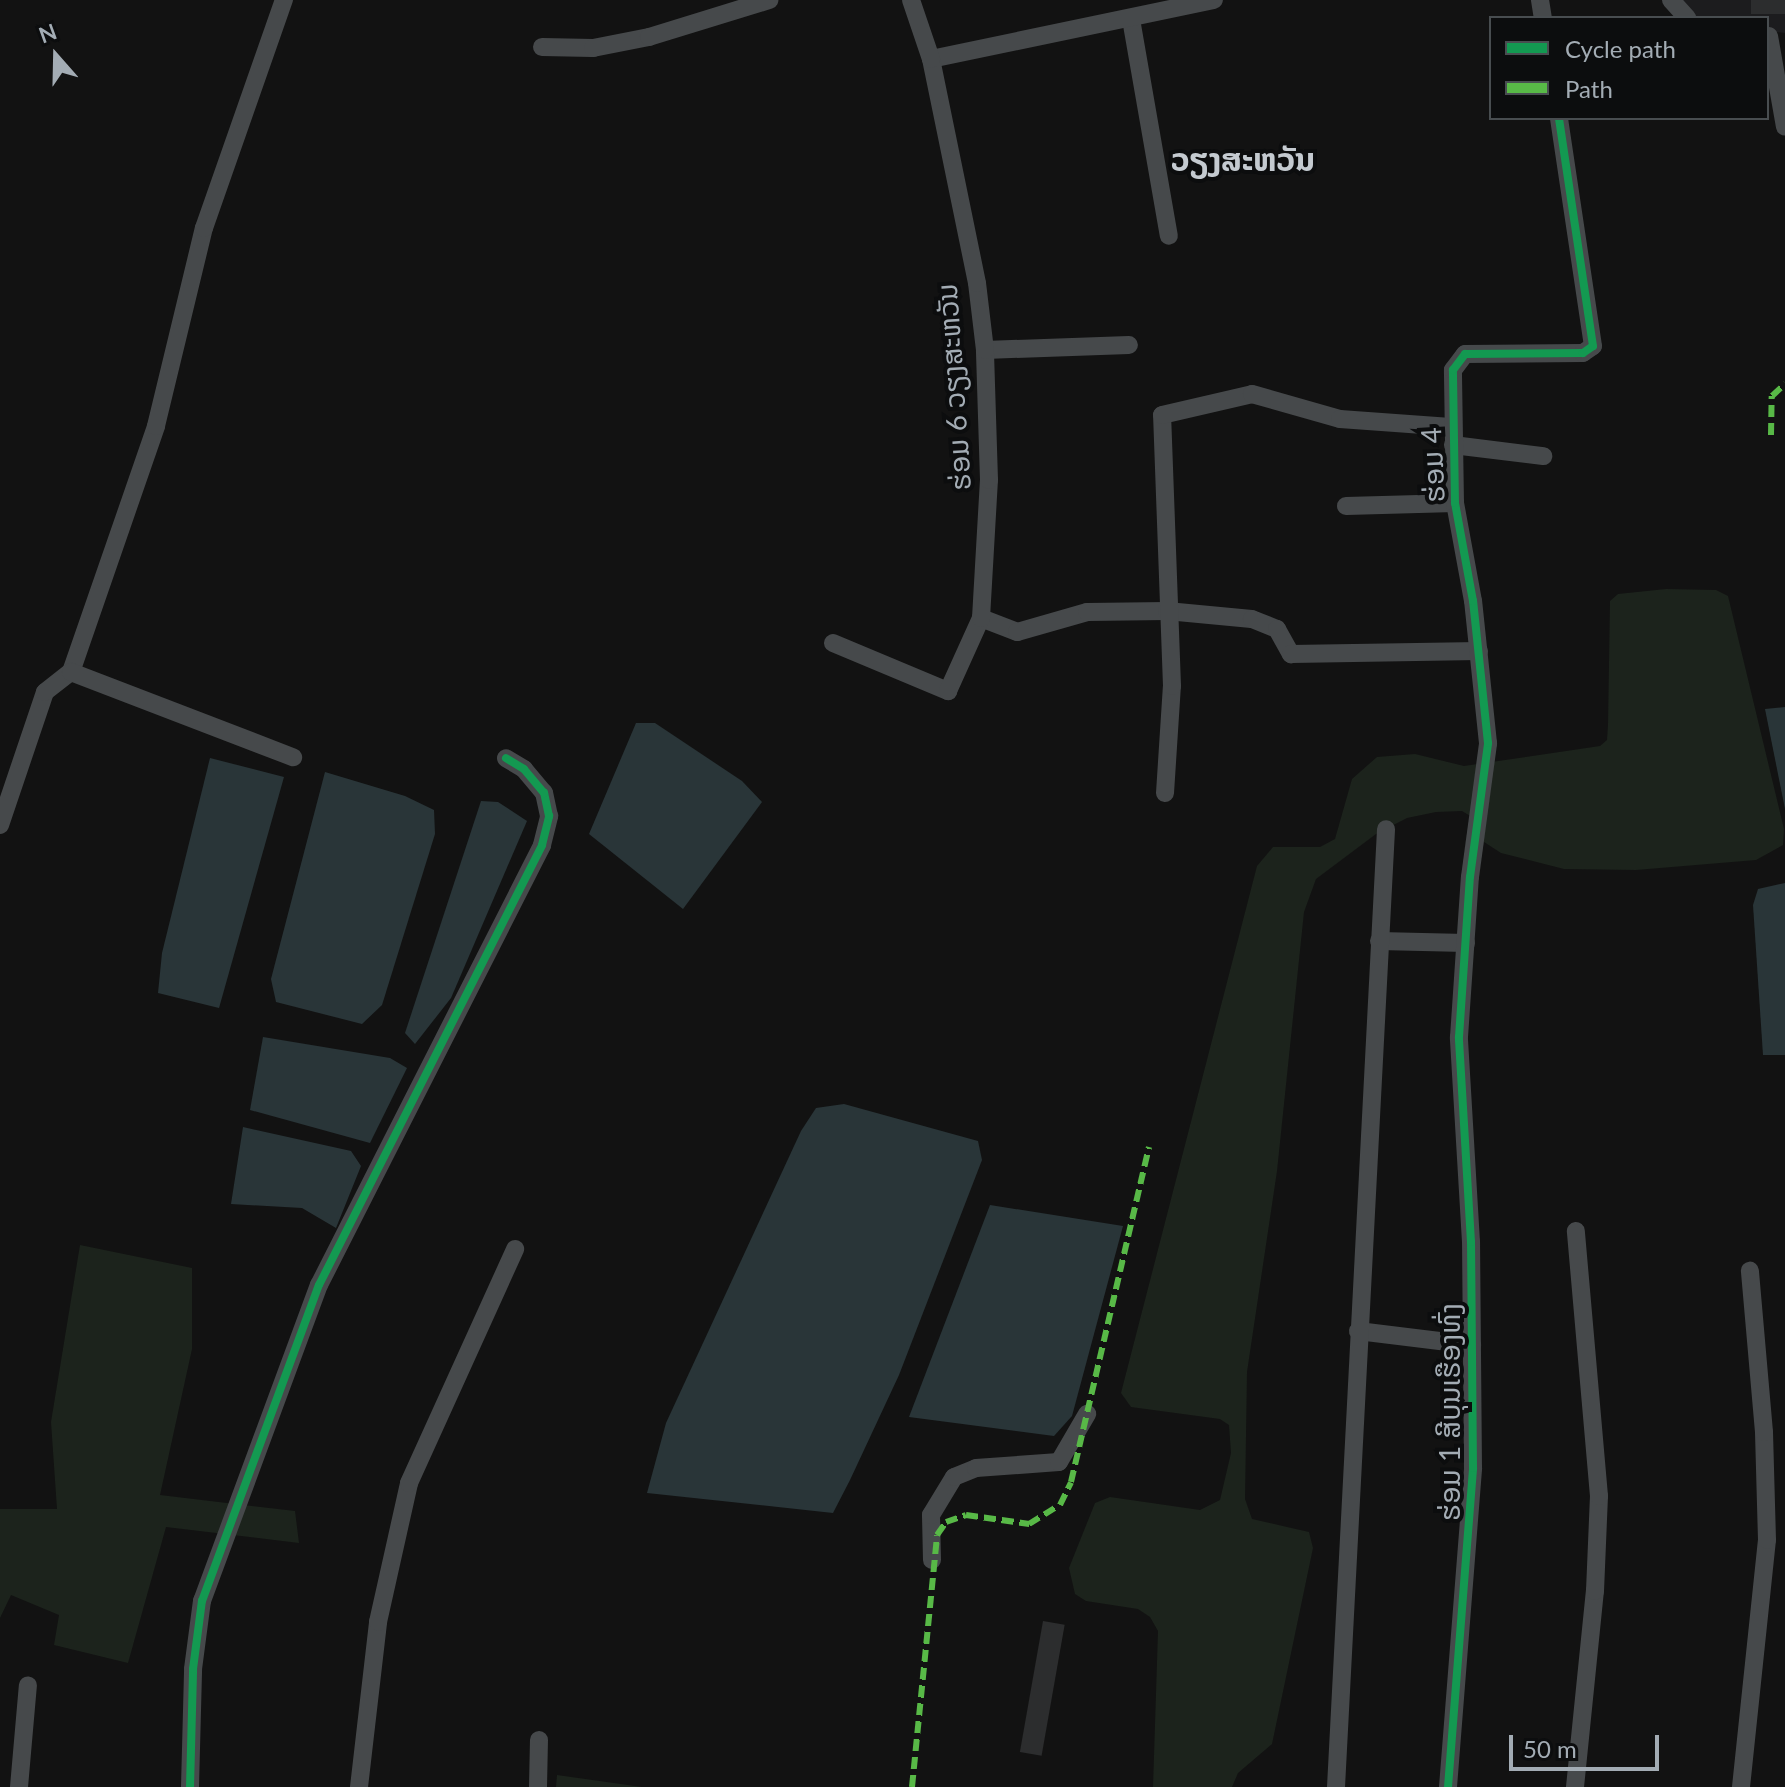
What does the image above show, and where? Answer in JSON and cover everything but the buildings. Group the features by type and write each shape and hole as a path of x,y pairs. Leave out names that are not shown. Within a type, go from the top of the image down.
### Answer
{"street":[{"path":"0,825 45,692 71,672 156,426 204,228 284,0"},
{"path":"542,47 593,48 649,37 769,0"},
{"name":"ຮ່ອມ 6 ວຽງສະຫວັນ","path":"911,0 931,59 977,283 985,350 989,480 981,618"},
{"path":"931,59 1214,0"},
{"path":"1671,0 1685,16"},
{"path":"1131,19 1169,236"},
{"path":"1774,37 1785,127"},
{"name":"ຮ່ອມ 4","path":"1466,943 1488,743 1479,651 1455,503 1453,370 1465,354 1583,353 1595,340 1559,120"},
{"path":"985,350 1129,345"},
{"path":"1165,793 1172,686 1162,415 1252,394 1340,419 1452,436 1543,456"},
{"path":"1346,506 1455,503"},
{"path":"833,643 948,691 981,618 1017,632 1087,612 1167,611 1252,619 1277,629 1291,654 1479,651"},
{"path":"71,672 293,757"},
{"path":"190,1787 193,1669 202,1601 313,1300 542,845 549,816 544,793 524,769 506,758"},
{"path":"1336,1787 1386,829"},
{"path":"1379,941 1466,943"},
{"name":"ຮ່ອມ 1 ສີບຸນເຮືອງທົ່ງ","path":"1448,1787 1467,1593 1472,1345 1467,1133 1459,1037 1466,943"},
{"path":"1575,1787 1595,1591 1599,1496 1576,1231"},
{"path":"359,1787 378,1622 409,1483 515,1249"},
{"path":"1741,1787 1767,1540 1764,1432 1750,1271"},
{"path":"1358,1331 1472,1345"},
{"path":"932,1560 931,1515 954,1477 976,1468 1059,1462 1087,1414"},
{"path":"19,1787 28,1685"},
{"path":"538,1787 539,1740"}],"shaded area":[{"path":"1678,0 1785,0 1785,33 1769,31 1769,16 1680,16"},
{"path":"1666,589 1716,590 1728,596 1784,829 1783,845 1756,860 1636,870 1564,869 1501,853 1484,842 1472,817 1462,811 1436,812 1407,818 1376,834 1316,879 1304,912 1277,1171 1247,1372 1245,1499 1252,1519 1309,1532 1313,1548 1272,1744 1238,1773 1232,1787 1153,1787 1158,1631 1150,1617 1138,1609 1086,1601 1075,1594 1069,1568 1095,1503 1110,1497 1200,1510 1220,1500 1231,1453 1229,1425 1220,1419 1131,1407 1121,1393 1257,866 1273,847 1320,847 1335,839 1352,779 1377,757 1415,754 1464,766 1600,746 1607,740 1610,601 1618,594"},
{"path":"1785,707 1785,809 1765,709"},
{"path":"636,723 655,723 742,781 762,802 683,909 589,834"},
{"path":"210,758 284,777 219,1008 158,993 162,953"},
{"path":"325,772 405,796 434,810 435,834 382,1005 362,1024 276,1002 271,979"},
{"path":"481,801 498,802 527,821 451,998 415,1044 405,1033"},
{"path":"1785,883 1785,1055 1763,1055 1753,905 1758,889"},
{"path":"263,1037 390,1058 407,1068 370,1143 250,1110"},
{"path":"844,1104 978,1141 982,1160 899,1375 850,1480 833,1513 647,1493 666,1423 801,1131 816,1108"},
{"path":"243,1127 351,1151 361,1166 336,1228 302,1208 231,1204"},
{"path":"990,1205 1123,1226 1072,1416 1054,1436 909,1417"},
{"path":"80,1245 192,1268 192,1349 160,1495 295,1511 299,1543 166,1527 128,1663 54,1645 59,1615 11,1595 0,1618 0,1509 57,1509 51,1422"},
{"path":"557,1775 642,1787 556,1787"}],"marked path":[{"path":"1771,435 1772,396 1785,384"},
{"path":"912,1787 937,1535 946,1522 966,1515 1029,1524 1060,1505 1071,1482 1149,1147"}],"cycle path":[{"path":"1448,1787 1473,1468 1471,1242 1459,1037 1470,877 1488,743 1473,601 1455,503 1453,370 1465,354 1583,353 1593,346 1559,120"},
{"path":"190,1787 193,1669 202,1601 319,1285 542,845 549,816 544,793 524,769 506,758"}],"district":[{"name":"ວຽງສະຫວັນ","path":"1243,159"}]}
